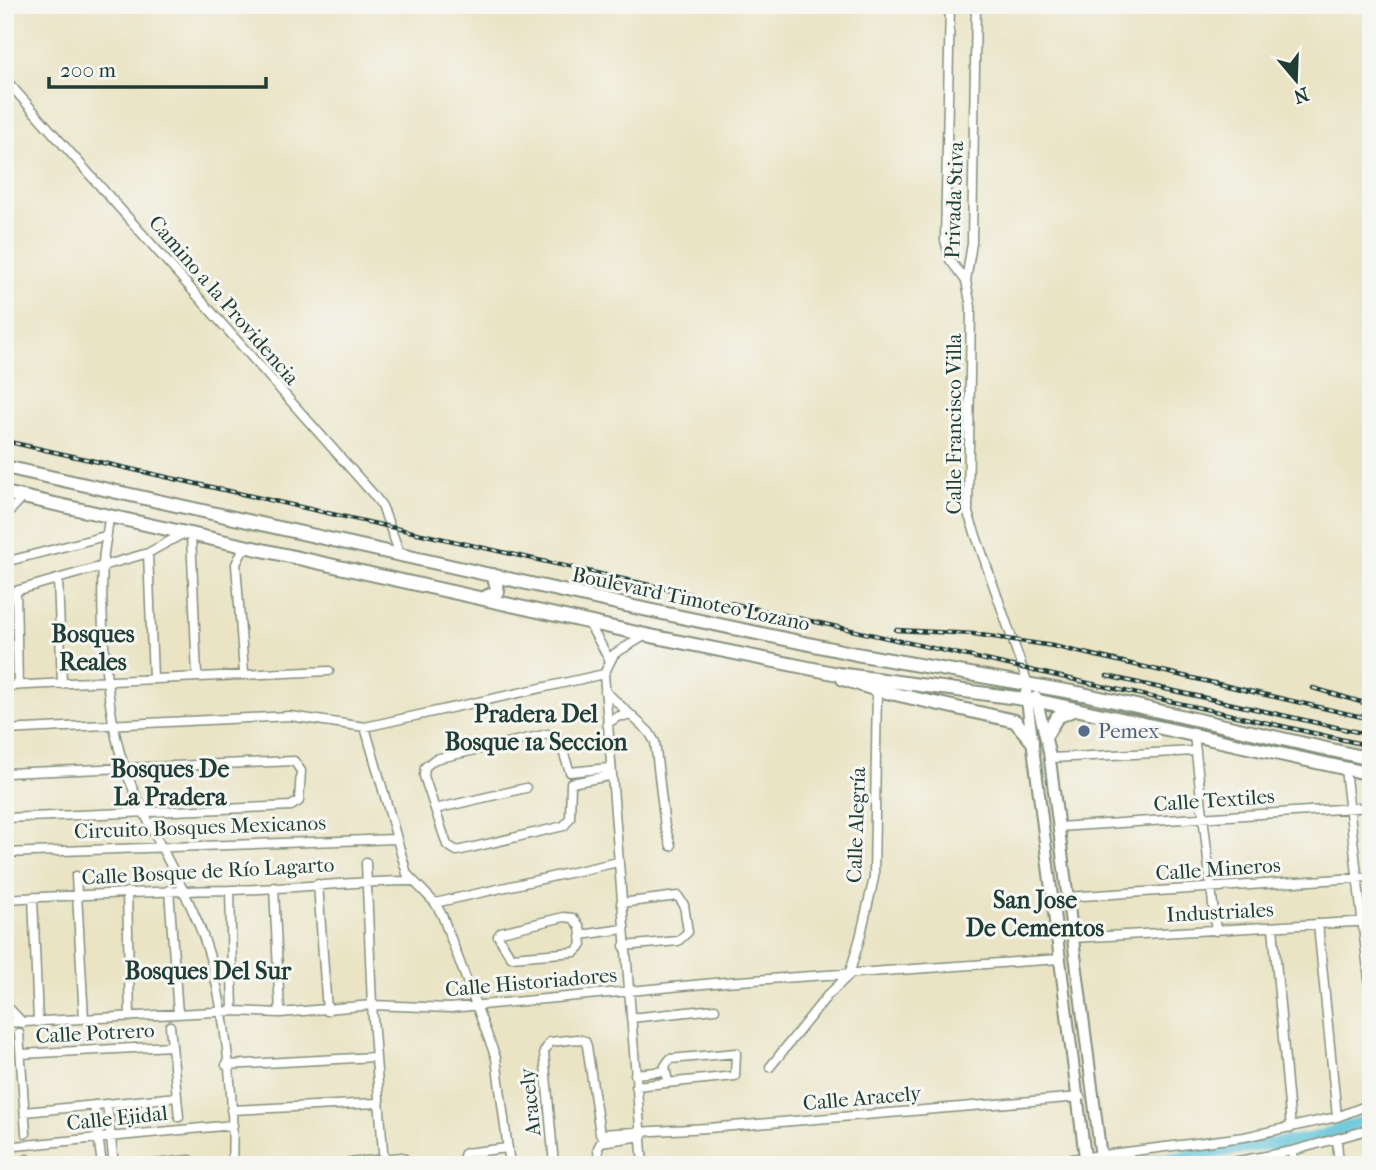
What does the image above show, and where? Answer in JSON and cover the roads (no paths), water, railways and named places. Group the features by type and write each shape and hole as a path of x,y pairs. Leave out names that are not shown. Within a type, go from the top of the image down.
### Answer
{"main road":[{"name":"Boulevard Timoteo Lozano","path":"6,468 844,651 1028,684 1371,759"},
{"name":"Boulevard Timoteo Lozano","path":"5,493 878,684 1024,698 1371,774"},
{"path":"485,598 498,591 493,575"},
{"path":"526,608 516,592 520,587 534,584"},
{"path":"878,684 1015,721 1032,741"},
{"path":"1028,684 1024,698 1080,1097 1086,1161"},
{"path":"1028,684 1039,701 1050,758 1102,1160"},
{"path":"1046,736 1057,717 1076,709"}],"street":[{"name":"Privada Stiva","path":"950,5 945,240 950,260 967,281"},
{"name":"Privada Stiva","path":"967,281 972,243 976,5"},
{"name":"Camino a la Providencia","path":"5,79 373,494 382,506 400,554"},
{"name":"Calle Francisco Villa","path":"967,281 971,307 968,513 1028,684"},
{"path":"5,516 23,497"},
{"path":"109,516 103,566 107,682 114,725 125,768 158,845 183,889 208,951 221,1012 233,1125 232,1165"},
{"path":"5,594 148,553 189,533 197,676"},
{"path":"5,562 105,536"},
{"path":"244,673 236,564 245,546"},
{"path":"148,553 153,678"},
{"path":"58,579 62,684"},
{"path":"16,591 18,686"},
{"path":"587,621 609,659"},
{"path":"643,1165 643,1133 636,1086 609,772 604,674 609,659 626,645 646,635"},
{"path":"5,686 328,671"},
{"path":"5,730 290,716 365,727 604,674"},
{"name":"Calle Alegría","path":"849,975 874,878 878,684"},
{"path":"605,691 649,732 658,753 666,827 671,846"},
{"path":"607,724 619,716 633,716"},
{"path":"365,727 396,839 412,881 435,903 499,1068 510,1165"},
{"path":"553,734 560,740 570,772 609,772 571,783 570,818 564,826 457,851 447,845 424,772 435,760 553,734"},
{"path":"1194,735 1216,931"},
{"path":"1050,758 1196,751"},
{"path":"5,773 294,761 301,771 301,796 291,806 5,818"},
{"path":"1345,769 1367,922 1371,997"},
{"path":"435,809 527,788"},
{"name":"Calle Textiles","path":"1058,827 1371,807"},
{"name":"Circuito Bosques Mexicanos","path":"5,853 158,845 396,839"},
{"path":"435,903 618,862"},
{"path":"366,863 375,1058 384,1162"},
{"path":"76,876 84,1019"},
{"name":"Calle Mineros","path":"1067,897 1371,877"},
{"name":"Calle Bosque de Río Lagarto","path":"5,899 183,889 230,890 367,881 412,881"},
{"path":"318,884 327,1011"},
{"path":"274,887 280,1013"},
{"path":"169,890 178,1014"},
{"path":"230,890 233,1011"},
{"path":"127,892 130,1017"},
{"path":"621,903 678,896 684,905 688,932 678,941 624,946"},
{"path":"33,897 38,1022"},
{"path":"564,917 573,918 581,935 580,948 575,952 511,957 498,936 500,932 564,917"},
{"name":"Industriales","path":"1072,938 1367,922"},
{"path":"1318,924 1337,1117"},
{"path":"1273,927 1291,1128"},
{"path":"581,935 623,929"},
{"name":"Calle Historiadores","path":"5,1023 233,1011 327,1011 372,1005 450,1008 628,991 1060,959"},
{"path":"770,1067 827,996 849,975"},
{"path":"5,1004 23,1023"},
{"path":"631,1017 715,1009"},
{"name":"Calle Potrero","path":"170,1026 178,1117"},
{"name":"Calle Potrero","path":"19,1033 26,1132"},
{"name":"Aracely","path":"554,1165 543,1058 545,1047 550,1042 577,1039 586,1043 600,1134 643,1133"},
{"name":"Calle Potrero","path":"21,1054 172,1046"},
{"path":"636,1086 668,1083 735,1076 738,1057 731,1051 670,1059 666,1071 668,1083"},
{"path":"226,1065 375,1058"},
{"path":"635,1074 666,1071"},
{"path":"25,1112 177,1097"},
{"name":"Calle Aracely","path":"643,1133 1080,1097"},
{"path":"231,1110 378,1103"},
{"path":"107,1104 114,1165"},
{"path":"1024,1165 1102,1160 1291,1128 1337,1117 1371,1104"},
{"path":"94,1105 102,1165"},
{"name":"Calle Ejidal","path":"5,1147 233,1125"},
{"path":"1217,1165 1250,1162 1337,1141 1371,1129"},
{"path":"600,1165 598,1148 601,1142 643,1133"},
{"path":"1337,1141 1339,1165"},
{"path":"461,1165 465,1153 508,1148"},
{"path":"1292,1151 1294,1165"},
{"path":"332,1165 384,1162 402,1157 412,1165"},
{"path":"146,1165 190,1160 197,1165"}],"waterway":[{"path":"1124,1165 1314,1138 1371,1119"}],"railway":[{"path":"5,441 1371,746"},
{"path":"896,630 974,634 1053,646 1371,719"},
{"path":"1107,676 1371,735"},
{"path":"1313,688 1371,705"}],"place":[{"name":"Pemex","path":"1084,731"}],"district":[{"name":"Bosques Reales","path":"93,648"},
{"name":"Pradera Del Bosque 1a Seccion","path":"536,728"},
{"name":"Bosques De La Pradera","path":"170,783"},
{"name":"San Jose De Cementos","path":"1035,914"},
{"name":"Bosques Del Sur","path":"208,971"}]}
